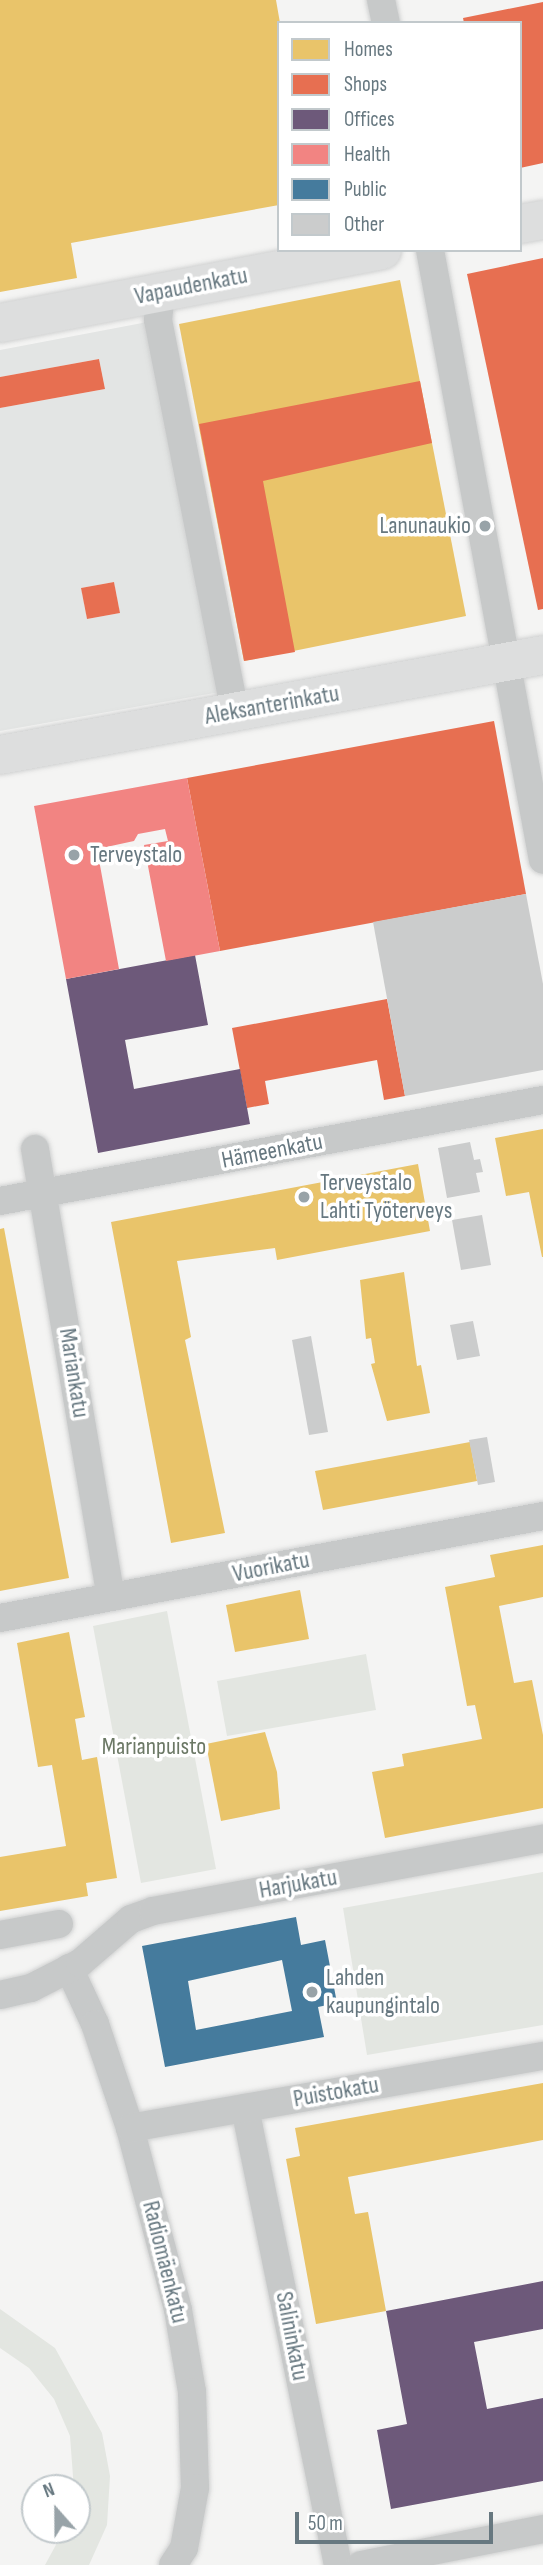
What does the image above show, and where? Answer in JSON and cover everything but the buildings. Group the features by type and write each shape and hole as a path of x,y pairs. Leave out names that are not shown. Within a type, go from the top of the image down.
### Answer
{"main road":[{"path":"522,224 543,220"},
{"name":"Vapaudenkatu","path":"0,323 371,252"},
{"name":"Aleksanterinkatu","path":"0,755 543,655"}],"street":[{"path":"382,0 386,21"},
{"path":"430,252 503,663 543,860"},
{"path":"161,292 158,320 234,712"},
{"name":"Hämeenkatu","path":"0,1201 543,1100"},
{"name":"Mariankatu","path":"35,1149 111,1597"},
{"name":"Vuorikatu","path":"0,1618 543,1516"},
{"name":"Harjukatu","path":"0,1995 31,1988 69,1968 131,1919 153,1911 543,1839"},
{"path":"0,1935 59,1924"},
{"name":"Radiomäenkatu","path":"69,1968 95,2024 130,2128 164,2245 192,2392 195,2488 184,2548 173,2565"},
{"name":"Puistokatu","path":"130,2128 543,2056"},
{"name":"Salininkatu","path":"245,2108 338,2565"},
{"path":"361,2565 543,2529"}],"shaded area":[{"path":"158,320 231,690 0,731 0,408 105,389 99,359 0,377 0,350","holes":["114,582 120,613 87,619 81,588"]}],"green space":[{"name":"Marianpuisto","path":"167,1611 216,1869 141,1883 93,1626"},
{"path":"366,1654 376,1710 227,1736 217,1681"},
{"path":"543,1872 543,2025 367,2055 343,1908"},
{"path":"0,2309 55,2348 102,2433 110,2476 107,2525 89,2565 45,2565 56,2544 91,2544 91,2474 73,2474 70,2436 54,2399 29,2368 0,2348"}],"place":[{"name":"Lanunaukio","path":"485,526"},
{"name":"Terveystalo","path":"74,855"},
{"name":"Terveystalo Lahti Työterveys","path":"304,1197"},
{"name":"Lahden kaupungintalo","path":"312,1992"}]}
